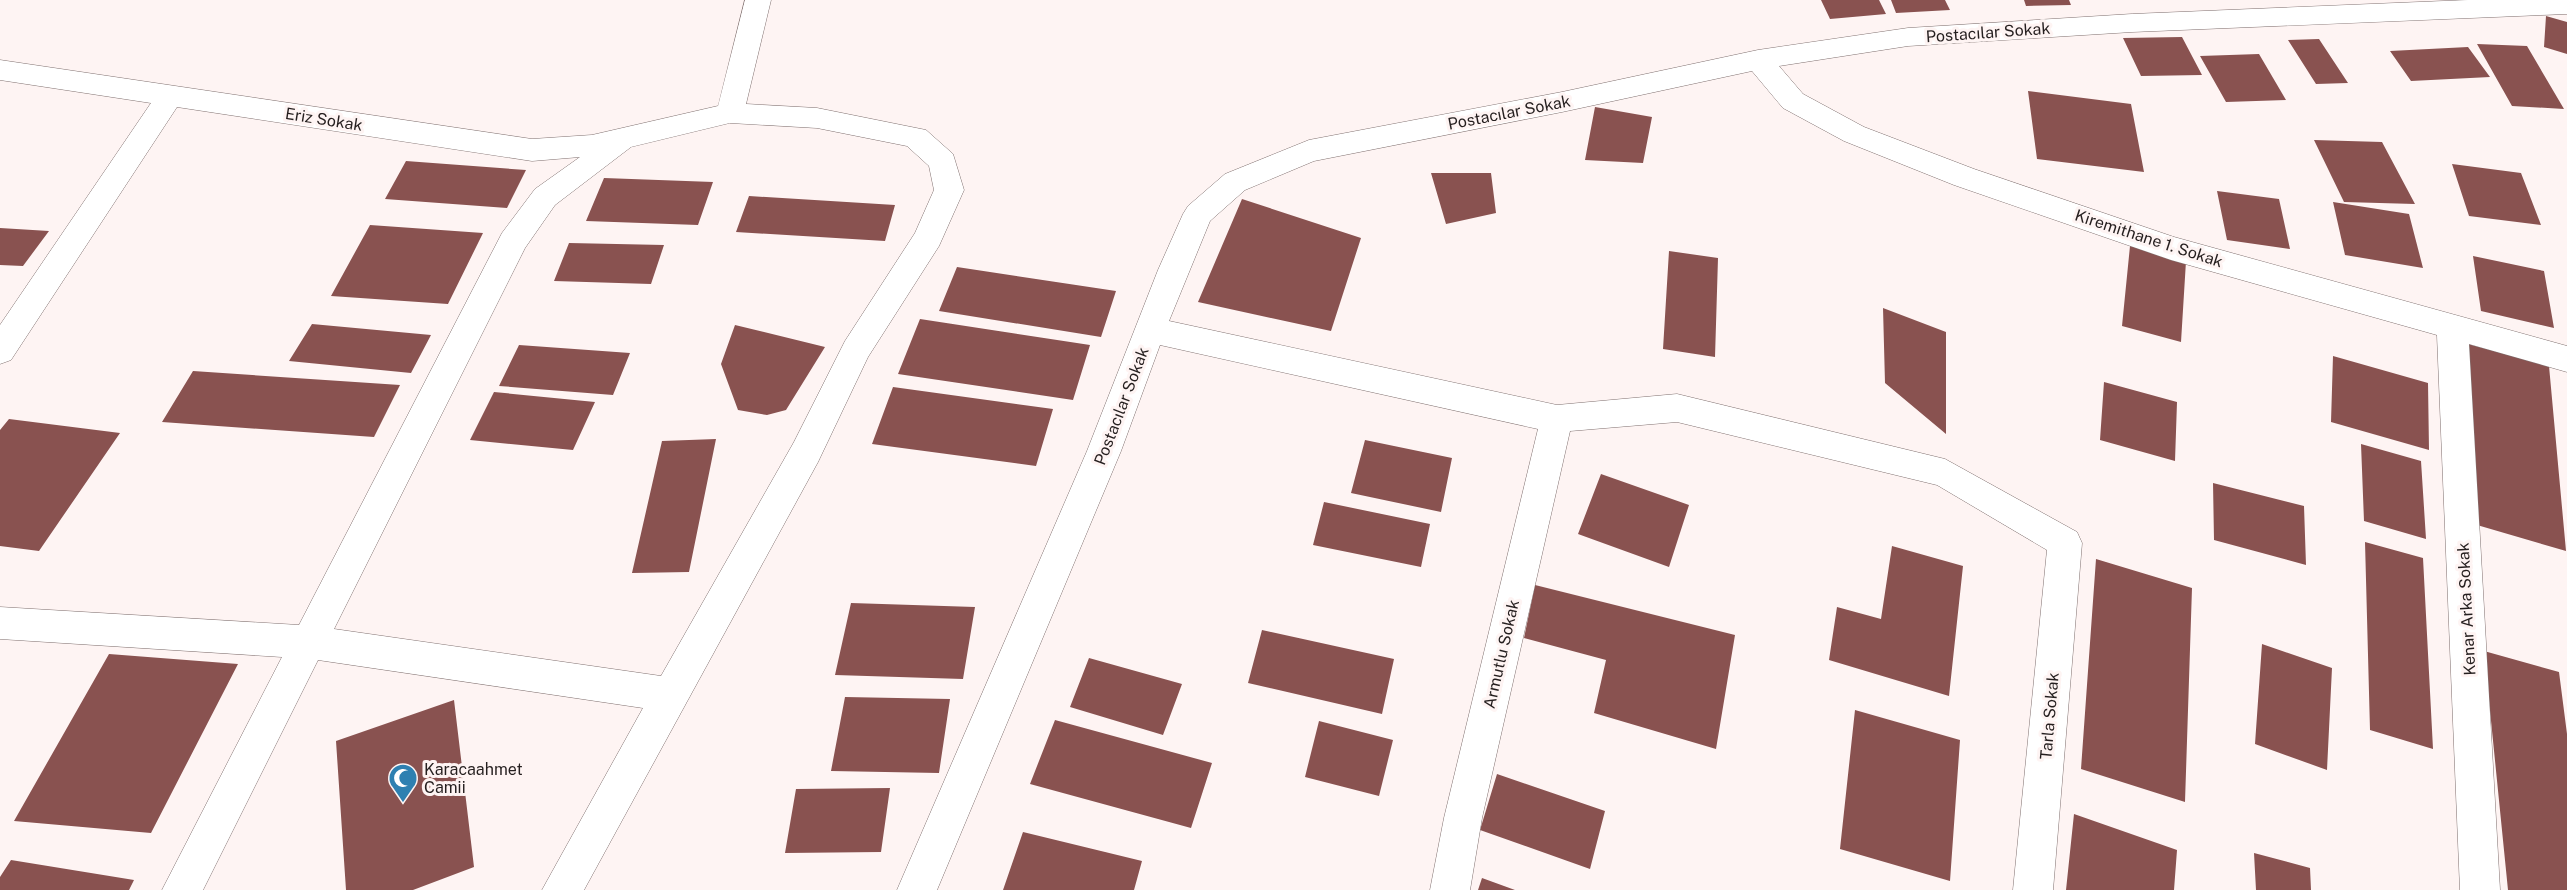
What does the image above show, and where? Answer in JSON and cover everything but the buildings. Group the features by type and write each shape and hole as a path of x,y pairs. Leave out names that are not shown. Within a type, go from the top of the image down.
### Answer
{"street":[{"path":"730,113 758,0"},
{"name":"Postacılar Sokak","path":"917,890 1104,451 1150,330 1198,214 1235,182 1309,151 1562,102 1758,60 1908,37 2132,23 2567,5"},
{"name":"Kiremithane 1. Sokak","path":"1758,60 1793,101 1854,134 1964,177 2171,248 2567,359"},
{"name":"Eriz Sokak","path":"0,70 532,150 592,146 730,113 817,118 916,137 943,162 949,190 928,238 856,350 806,452 562,890"},
{"path":"0,351 170,96"},
{"path":"182,890 513,241 544,197 635,135"},
{"name":"Kenar Arka Sokak","path":"2452,328 2480,890"},
{"path":"1150,330 1557,419"},
{"name":"Tarla Sokak","path":"1557,419 1677,408 1945,473 2065,543 2033,890"},
{"name":"Armutlu Sokak","path":"1450,890 1463,818 1557,419"},
{"path":"0,623 308,642 672,695"}],"place":[{"name":"Karacaahmet Camii","path":"403,804"}]}
